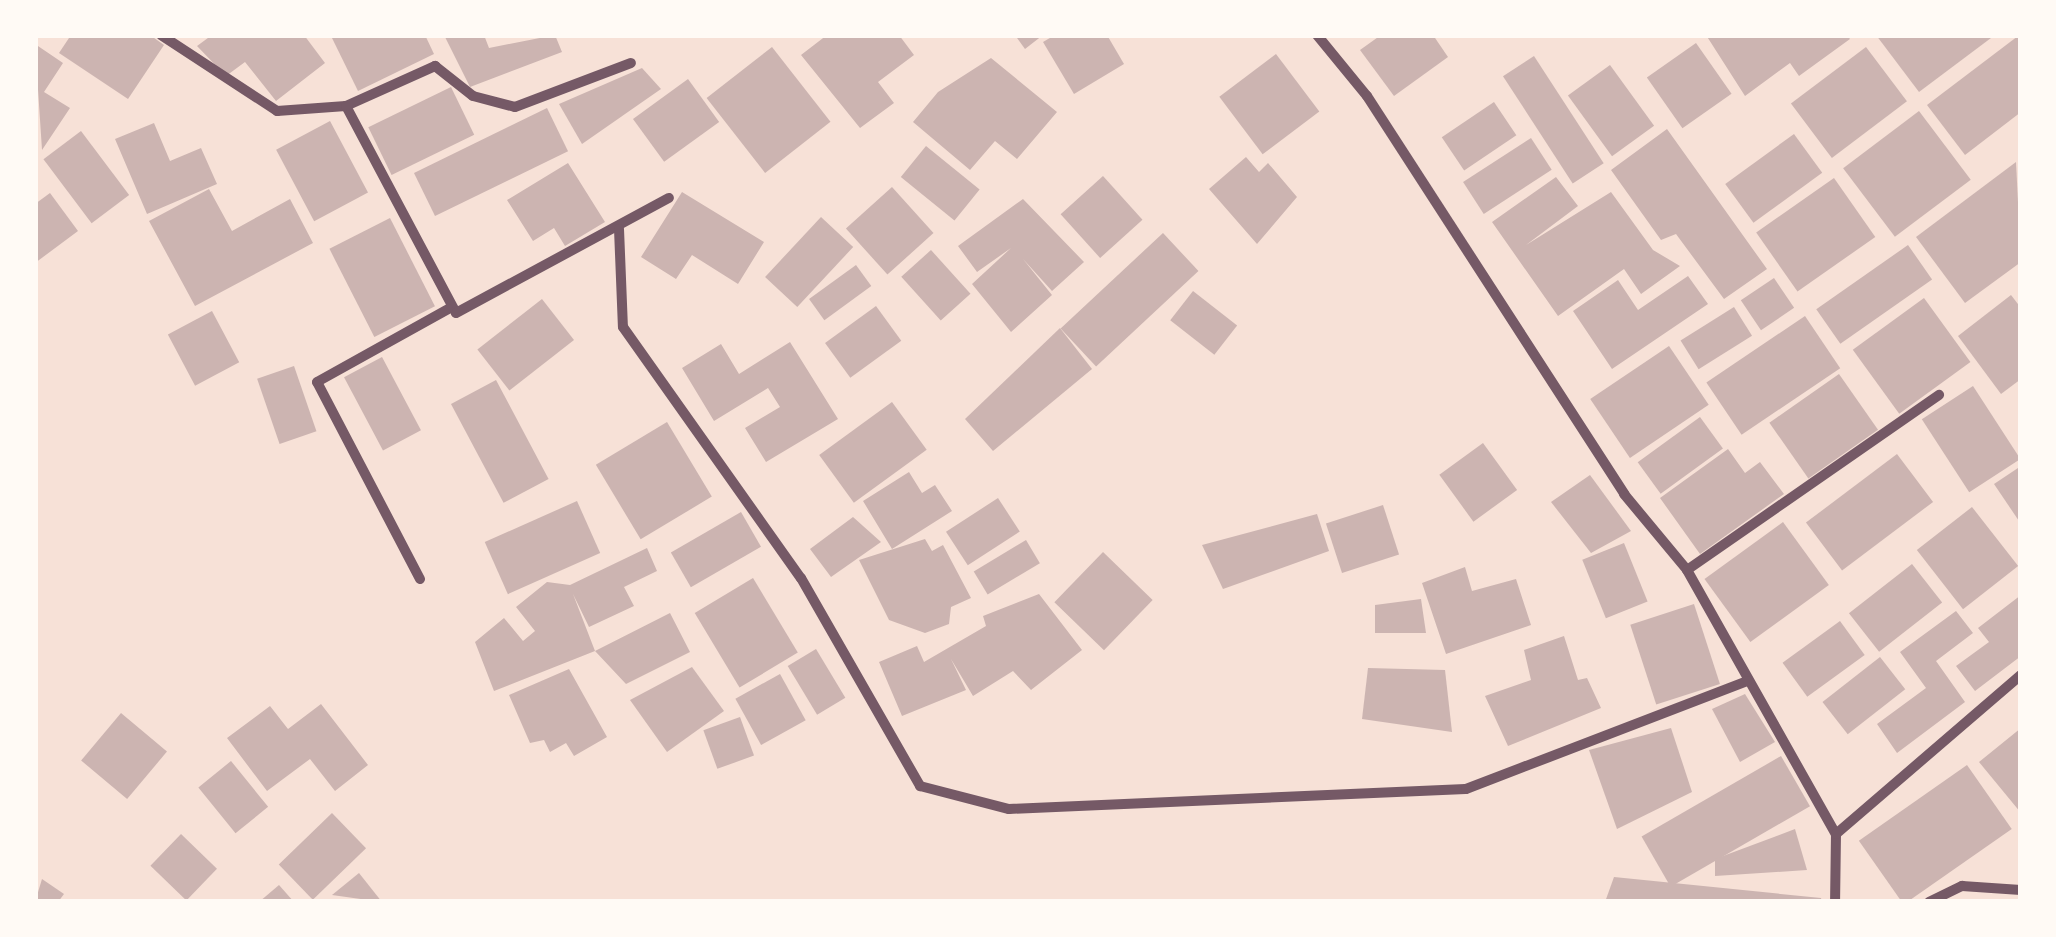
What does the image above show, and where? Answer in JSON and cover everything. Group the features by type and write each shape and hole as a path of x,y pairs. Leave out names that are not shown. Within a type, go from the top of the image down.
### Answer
{"street":[{"path":"161,35 278,111 346,106 434,66 473,96 515,107 632,63"},
{"path":"1316,35 1367,96 1603,463 1686,570 1836,834 1835,902"},
{"path":"346,106 448,309 456,314 619,229 669,198"},
{"path":"619,229 623,327 802,578 920,786 1010,809 1466,789 1747,680"},
{"path":"420,579 318,382 448,309"},
{"path":"1686,570 1939,395"},
{"path":"1836,834 2021,675"},
{"path":"1930,902 1962,886 2021,890"}],"building":[{"path":"71,35 150,35 164,45 128,99 59,53"},
{"path":"212,35 304,35 325,63 276,101 245,62 226,76 197,46"},
{"path":"425,35 434,54 358,91 332,38"},
{"path":"444,35 484,35 489,48 555,35 562,52 470,87"},
{"path":"827,35 899,35 914,55 878,82 894,103 860,128 801,55"},
{"path":"1015,35 1043,35 1025,49"},
{"path":"1055,35 1107,35 1124,64 1074,94 1043,42"},
{"path":"1381,35 1433,35 1448,57 1394,96 1360,50"},
{"path":"1706,35 1847,35 1850,39 1799,76 1790,63 1745,96"},
{"path":"1876,35 1988,35 1991,38 1919,92"},
{"path":"2018,36 2021,112 1965,155 1927,105"},
{"path":"1696,43 1732,94 1682,128 1647,77"},
{"path":"35,44 63,63 44,92 70,108 42,150"},
{"path":"772,47 830,122 765,173 707,98"},
{"path":"1866,47 1907,101 1832,158 1791,104"},
{"path":"1276,54 1319,112 1263,154 1219,97"},
{"path":"1534,56 1604,163 1573,184 1503,76"},
{"path":"991,58 1057,112 1017,159 995,141 970,170 913,122 938,92"},
{"path":"1610,65 1654,126 1612,156 1568,96"},
{"path":"642,68 661,89 582,144 559,104"},
{"path":"688,79 719,122 664,162 633,119"},
{"path":"451,87 474,135 392,175 368,127"},
{"path":"1494,102 1516,135 1464,170 1442,137"},
{"path":"547,108 568,151 435,216 414,173"},
{"path":"1919,111 1971,180 1895,237 1843,168"},
{"path":"330,121 368,193 314,221 276,150"},
{"path":"154,123 170,161 201,148 217,184 147,214 115,139"},
{"path":"1667,129 1767,269 1724,299 1676,234 1661,240 1611,170"},
{"path":"81,131 129,195 92,223 43,159"},
{"path":"1794,134 1822,173 1753,223 1725,184"},
{"path":"1531,138 1552,170 1484,214 1463,182"},
{"path":"926,146 980,189 954,221 901,177"},
{"path":"1246,157 1259,172 1268,163 1297,197 1257,244 1209,189"},
{"path":"2016,162 2021,262 1965,303 1916,237"},
{"path":"568,163 605,222 565,246 554,228 533,241 507,200"},
{"path":"1103,176 1142,220 1100,258 1061,214"},
{"path":"1556,177 1578,206 1526,245 1611,192 1653,250 1680,266 1641,294 1624,269 1558,316 1492,222"},
{"path":"1834,178 1875,237 1797,291 1756,232"},
{"path":"892,187 933,233 887,275 846,228"},
{"path":"209,189 232,231 290,199 313,243 195,306 149,221"},
{"path":"682,192 764,242 738,284 692,255 676,279 641,257"},
{"path":"50,193 78,231 35,263 35,204"},
{"path":"1023,199 1084,262 1052,291 1023,259 1052,295 1011,332 972,284 1011,248 977,272 958,246"},
{"path":"821,217 853,247 797,307 765,277"},
{"path":"390,218 435,306 374,337 329,249"},
{"path":"1163,233 1198,271 1096,367 1061,328"},
{"path":"1908,245 1932,279 1840,344 1816,309"},
{"path":"931,250 970,294 941,321 901,277"},
{"path":"856,265 871,286 824,320 809,299"},
{"path":"1688,276 1708,304 1612,369 1573,311 1618,280 1638,310"},
{"path":"1774,278 1794,308 1761,330 1741,300"},
{"path":"1193,291 1237,325 1214,355 1170,320"},
{"path":"2011,295 2021,308 2021,379 2001,394 1958,336"},
{"path":"1924,298 1970,362 1899,414 1853,350"},
{"path":"542,299 574,340 509,390 477,349"},
{"path":"876,306 901,341 850,378 825,343"},
{"path":"1734,307 1752,336 1699,369 1681,340"},
{"path":"212,311 239,362 195,386 168,334"},
{"path":"1805,316 1840,368 1742,435 1706,383"},
{"path":"1060,328 1092,369 993,451 965,419"},
{"path":"790,342 838,419 766,462 745,428 780,407 768,388 714,421 682,368 721,344 739,374"},
{"path":"1669,346 1709,405 1630,458 1590,399"},
{"path":"382,357 421,430 383,450 344,377"},
{"path":"294,366 316,431 280,444 257,379"},
{"path":"1839,374 1878,430 1808,478 1769,423"},
{"path":"496,380 549,479 504,503 451,404"},
{"path":"1973,386 2020,459 1969,492 1922,419"},
{"path":"892,402 927,450 854,503 819,455"},
{"path":"1700,417 1723,449 1661,494 1638,462"},
{"path":"667,422 712,497 641,539 596,465"},
{"path":"1483,443 1517,490 1473,522 1439,475"},
{"path":"1728,449 1745,473 1760,462 1784,494 1700,554 1660,498"},
{"path":"1897,454 1933,502 1842,571 1806,523"},
{"path":"2021,466 2021,524 1994,484"},
{"path":"909,472 922,493 935,485 952,511 892,549 863,501"},
{"path":"1590,475 1631,531 1591,553 1551,502"},
{"path":"998,498 1020,532 968,565 946,532"},
{"path":"577,501 600,553 508,594 485,542"},
{"path":"1383,505 1399,554 1342,573 1326,524"},
{"path":"1972,507 2018,566 1963,609 1917,550"},
{"path":"741,512 761,547 691,587 671,552"},
{"path":"1317,514 1329,551 1223,589 1202,545"},
{"path":"853,517 881,542 831,577 810,549"},
{"path":"1783,522 1829,585 1750,642 1705,579"},
{"path":"925,539 932,551 943,545 971,598 951,607 949,624 925,633 889,620 859,560"},
{"path":"1026,540 1040,563 988,595 974,571"},
{"path":"1624,543 1648,601 1606,618 1582,560"},
{"path":"647,548 657,571 624,587 634,606 589,627 573,594 595,651 494,691 475,642 504,618 523,641 535,631 516,607 547,582 570,585"},
{"path":"1103,552 1153,600 1104,650 1054,602"},
{"path":"1912,564 1942,603 1879,652 1849,613"},
{"path":"1465,567 1472,591 1516,579 1531,625 1446,654 1422,583"},
{"path":"753,578 798,653 740,688 695,613"},
{"path":"1039,594 1082,650 1031,690 1013,671 973,696 951,659 966,690 902,716 879,662 917,646 924,662 986,626 983,616"},
{"path":"2021,595 2021,656 1975,691 1956,666 1989,642 1978,628"},
{"path":"1421,599 1426,633 1375,633 1375,605"},
{"path":"1694,604 1720,684 1656,705 1630,625"},
{"path":"1956,611 1973,633 1936,661 1965,702 1897,753 1877,724 1926,688 1900,652"},
{"path":"670,613 690,652 626,684 595,651"},
{"path":"1840,621 1865,655 1807,697 1783,663"},
{"path":"1564,636 1578,680 1587,678 1601,708 1508,746 1485,696 1531,680 1524,650"},
{"path":"816,649 845,698 817,715 788,666"},
{"path":"1880,657 1905,689 1848,734 1822,702"},
{"path":"692,667 724,711 667,752 630,700"},
{"path":"1368,668 1445,670 1452,732 1362,719"},
{"path":"569,669 607,737 574,756 566,743 550,752 544,740 530,743 509,695"},
{"path":"780,674 806,720 761,745 735,699"},
{"path":"1745,694 1775,742 1740,762 1712,709"},
{"path":"321,704 368,765 335,791 310,759 267,791 227,738 270,706 288,729"},
{"path":"121,713 167,752 127,799 81,760"},
{"path":"740,717 754,756 717,769 703,730"},
{"path":"1671,728 1692,792 1617,829 1589,750"},
{"path":"2021,728 2021,813 1979,762"},
{"path":"1781,756 1810,806 1671,887 1642,837"},
{"path":"231,761 268,807 235,833 198,787"},
{"path":"1967,765 2012,829 1907,902 1902,902 1859,841"},
{"path":"332,813 366,848 313,900 279,864"},
{"path":"1795,829 1807,870 1715,876 1715,859"},
{"path":"181,834 217,869 186,900 150,866"},
{"path":"359,873 382,902 332,895"},
{"path":"1614,877 1821,898 1822,902 1605,902"},
{"path":"42,879 64,894 58,902 35,902"},
{"path":"279,885 294,902 259,902"}]}
